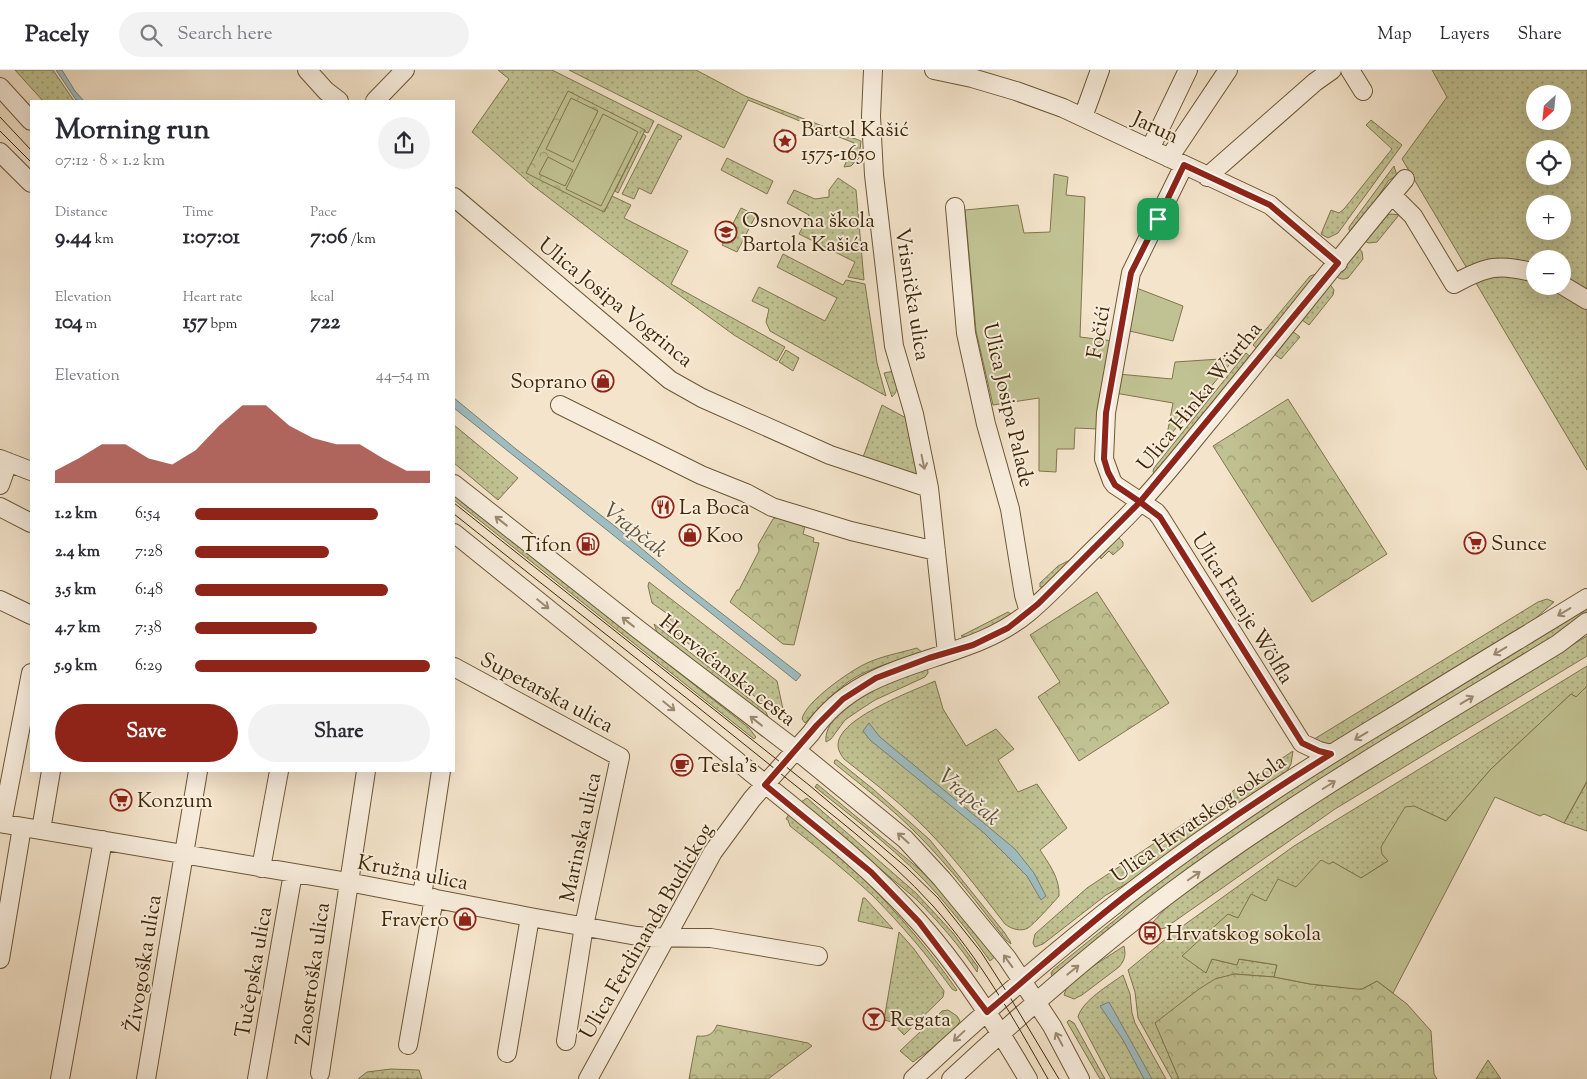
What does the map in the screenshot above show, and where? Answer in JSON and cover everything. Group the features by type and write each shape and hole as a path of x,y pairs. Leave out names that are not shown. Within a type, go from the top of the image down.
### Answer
{"street":[{"path":"307,70 326,91 338,100"},
{"path":"376,100 405,70"},
{"name":"Vrisnička ulica","path":"873,70 871,116 874,175 894,346 914,414 929,488 947,653"},
{"name":"Jarun","path":"934,70 972,78 1063,108 1270,205 1338,263"},
{"path":"1083,117 1100,70"},
{"path":"1150,149 1188,70"},
{"name":"Fočići","path":"1140,502 1118,488 1110,477 1104,459 1106,413 1131,273 1177,162 1228,70"},
{"path":"1207,176 1315,82 1332,70"},
{"path":"1350,70 1363,91"},
{"path":"0,87 30,120"},
{"path":"0,152 30,182"},
{"name":"Ulica Hinka Würtha","path":"765,785 823,718 843,699 889,672 973,645 998,633 1029,612 1140,502 1406,179"},
{"path":"1392,195 1413,216 1454,284 1473,274 1498,266 1526,270"},
{"name":"Ulica Josipa Vogrinca","path":"455,198 670,380 702,398 830,455 929,488"},
{"name":"Ulica Josipa Palade","path":"955,207 966,333 986,424 1010,509 1024,595 1029,612"},
{"path":"1571,290 1587,300"},
{"path":"560,405 701,475 746,493 772,507 851,531 936,552"},
{"path":"0,485 4,460 30,471"},
{"name":"Horvaćanska cesta","path":"455,485 631,624 796,750 905,839 953,892 1007,958 1052,1026 1080,1079"},
{"name":"Ulica Franje Wölfla","path":"1140,502 1160,517 1302,743"},
{"path":"0,507 30,522"},
{"path":"455,534 871,872 919,922 987,1012 1028,1079"},
{"name":"Ulica Hrvatskog sokola","path":"913,1079 970,1026 1073,938 1140,885 1225,823 1297,775 1587,598"},
{"path":"0,600 30,615"},
{"path":"951,1079 1036,1001 1155,904 1274,820 1558,644 1587,622"},
{"name":"Supetarska ulica","path":"455,673 620,757"},
{"path":"1,823 30,678"},
{"path":"1297,775 1302,743 1331,754"},
{"name":"Marinska ulica","path":"566,1041 584,926 620,757"},
{"path":"41,830 51,772"},
{"name":"Živogoška ulica","path":"146,1079 198,772"},
{"path":"261,868 279,772"},
{"name":"Zaostroška ulica","path":"320,1073 366,772"},
{"path":"408,1045 428,897 441,772"},
{"name":"Ulica Ferdinanda Budickog","path":"588,1079 713,852 752,799 765,785"},
{"name":"Kružna ulica","path":"1,823 348,882 530,917 648,937 711,938 818,956"},
{"path":"0,958 22,827"},
{"path":"60,1079 103,840"},
{"name":"Tučepska ulica","path":"257,1079 293,873"},
{"path":"507,1052 530,917"}],"green space":[{"path":"15,70 53,70 73,100 42,100"},
{"path":"498,70 552,70 654,121 648,133 645,130 612,196 631,205 624,218 688,251 671,284 785,347 777,361 734,335 616,249 532,185 472,132 509,79"},
{"path":"569,70 696,70 745,96 861,141 859,158 851,166 844,167 854,143 748,100 724,148"},
{"path":"1432,70 1587,70 1587,294 1571,285 1571,250 1526,250 1526,270 1468,270 1402,159 1447,97"},
{"path":"568,91 645,130 604,212 526,173"},
{"path":"571,98 598,111 573,162 546,149"},
{"path":"603,114 638,132 601,206 566,189"},
{"path":"1371,120 1402,145 1338,233 1328,238 1321,234 1331,210 1339,213 1344,209 1392,149 1366,125"},
{"path":"658,124 682,136 651,194 639,188 634,199 622,194"},
{"path":"782,129 796,135 788,153 774,146"},
{"path":"643,134 646,136 618,193 615,191"},
{"path":"548,157 573,170 565,186 539,174"},
{"path":"727,158 773,181 767,194 721,170"},
{"path":"1394,166 1397,176 1389,180 1354,233 1349,230 1349,227"},
{"path":"1054,174 1068,177 1066,195 1085,197 1080,337 1113,341 1099,429 1075,428 1074,449 1057,449 1056,472 1039,471 1039,398 993,405 976,331 965,210 1018,205 1024,233 1050,232"},
{"path":"838,178 856,190 864,280 848,277 855,262 799,234 809,215 787,203 794,190 815,199 829,197 829,190"},
{"path":"741,208 756,215 737,252 722,245"},
{"path":"1386,215 1399,215 1377,242 1369,243 1364,241"},
{"path":"1359,248 1363,259 1348,278 1337,277 1336,276"},
{"path":"783,254 843,285 846,280 865,284 877,363 886,396 770,331 766,322 769,309 752,301 759,287 825,321 837,298 777,267"},
{"path":"1319,274 1259,350 1253,345 1310,276"},
{"path":"1482,275 1526,277 1526,295 1571,295 1587,305 1587,470 1473,278"},
{"path":"1329,283 1334,290 1333,295 1309,325 1302,320"},
{"path":"1134,287 1183,306 1173,341 1125,330"},
{"path":"1291,330 1300,337 1281,359 1274,354"},
{"path":"786,350 799,358 793,371 779,362"},
{"path":"1246,353 1252,358 1155,476 1154,468"},
{"path":"1235,358 1166,440 1173,403 1115,393 1118,374 1172,379 1175,362"},
{"path":"894,371 897,388 892,397 884,373"},
{"path":"1288,399 1387,554 1312,602 1213,446"},
{"path":"882,405 908,419 922,476 862,460"},
{"path":"455,426 518,478 498,500 455,464"},
{"path":"455,496 749,728 756,737 754,739 455,501"},
{"path":"777,517 805,526 803,534 814,538 813,542 819,543 794,645 783,644 730,602 737,590 739,590 759,551 758,545 773,519"},
{"path":"1117,536 1123,542 1123,546 1113,555 1109,551 1101,559 1100,554"},
{"path":"1074,558 1044,587 1040,587 1040,583 1058,566"},
{"path":"649,582 777,681 784,714 762,702 666,625 672,617 652,603 648,586"},
{"path":"1097,592 1169,703 1079,761 1038,697 1060,682 1030,635"},
{"path":"1547,599 1554,602 1528,625 1328,746 1311,741 1538,602"},
{"path":"1587,607 1587,615 1102,936 1052,976 1053,970 1121,915 1144,891 1259,808"},
{"path":"1008,612 1011,614 1009,619 968,637 961,636"},
{"path":"654,624 766,712 769,719 658,635"},
{"path":"1587,636 1587,656 1335,809 1165,928 1160,929 1151,924 1170,904 1277,826"},
{"path":"917,648 923,653 879,667 854,678 834,693 805,723 802,719 805,712 819,696 858,668 877,659"},
{"path":"927,665 928,673 925,677 875,700 858,711 845,720 831,739 826,742 828,729 836,716 849,705 865,694"},
{"path":"1587,666 1587,686 1576,697 1571,694 1491,769 1446,821 1414,806 1382,854 1388,861 1361,878 1333,862 1296,888 1266,901 1238,918 1228,915 1206,972 1212,959 1237,965 1238,959 1277,965 1274,977 1234,974 1156,1023 1179,1079 1172,1079 1138,1018 1135,992 1128,970 1173,933 1294,846"},
{"path":"935,681 943,709 966,746 996,729 1014,749 998,760 1018,792 1037,784 1067,828 1040,850 1056,877 1059,896 1028,928 1016,929 1005,924 962,869 927,830 898,803 844,759 839,751 838,745 841,735 850,725 878,707"},
{"path":"1587,686 1587,781 1564,823 1544,814 1540,816 1495,797 1393,993 1377,981 1362,989 1356,989 1310,984 1274,977 1277,965 1239,959 1237,965 1212,959 1206,973 1182,956 1228,914 1238,918 1251,894 1266,901 1278,879 1296,887 1321,860 1329,864 1333,862 1361,878 1388,861 1382,854 1381,847 1405,807 1414,806 1446,821 1491,769 1571,694 1576,697"},
{"path":"1293,751 1291,764 1286,773 1133,880 1106,895 1043,944 1035,947 1033,943 1035,934 1087,888"},
{"path":"835,760 873,789 930,840 1004,932 1011,944 930,847 877,797 834,763"},
{"path":"1587,782 1587,831 1564,823"},
{"path":"817,784 930,878 997,955 990,961 958,919 924,880 879,838 815,787"},
{"path":"807,798 916,893 953,933 978,967 977,972 956,943 924,907 801,802"},
{"path":"789,814 809,828 871,886 930,954 956,991 952,989 914,940 872,895 790,826 786,819"},
{"path":"863,898 865,898 893,929 858,921"},
{"path":"899,932 914,949 944,991 943,997 904,1035 892,1022 884,1020"},
{"path":"1124,946 1123,962 1119,967 1082,995 1074,999 1064,995 1068,984 1073,979"},
{"path":"1234,974 1274,977 1310,984 1362,989 1377,981 1407,1004 1431,1031 1434,1074 1437,1079 1179,1079 1155,1023 1215,979"},
{"path":"1123,975 1130,994 1135,1023 1166,1079 1111,1079 1078,1017 1090,999"},
{"path":"948,1010 957,1016 960,1021 945,1039 913,1062 900,1051 942,1011"},
{"path":"1069,1020 1074,1023 1105,1079 1100,1079 1067,1022"},
{"path":"717,1025 808,1043 812,1046 768,1079 689,1079 697,1036 709,1035"},
{"path":"1488,1060 1501,1079 1476,1079"},
{"path":"391,1069 419,1070 422,1079 358,1079 367,1072"}],"water":[{"path":"56,70 62,70 83,100 76,100"},
{"path":"455,399 616,527 684,584 801,675 796,681 455,409"},
{"path":"869,723 880,737 1015,849 1034,873 1046,896 1041,900 1027,876 983,832 870,740 863,731"},
{"path":"1109,1002 1152,1079 1144,1079 1123,1040 1100,1006"}],"tram line":[{"path":"0,117 30,149"},
{"path":"0,131 30,161"},
{"path":"455,504 809,785 906,867 938,898 981,952 1059,1079"},
{"path":"455,515 833,815 895,868 933,906 966,947 1009,1011 1048,1079"}],"place":[{"name":"Bartol Kašić 1575-1650","path":"785,141"},
{"name":"Osnovna škola Bartola Kašića","path":"726,232"},
{"name":"Soprano","path":"603,381"},
{"name":"La Boca","path":"663,507"},
{"name":"Koo","path":"690,535"},
{"name":"Sunce","path":"1475,543"},
{"name":"Tifon","path":"588,544"},
{"name":"Tesla's","path":"682,765"},
{"name":"Konzum","path":"121,800"},
{"name":"Fravero","path":"465,919"},
{"name":"Hrvatskog sokola","path":"1150,933"},
{"name":"Regata","path":"874,1019"}],"route":[{"path":"1158,219 1131,273 1106,413 1104,459 1108,472 1112,481 1120,490 1140,502 1054,589 1008,628 973,645 889,672 843,699 817,725 765,785 871,872 919,922 987,1012 1073,938 1133,890 1225,823 1331,754 1310,748 1302,743 1290,727 1160,517 1156,512 1140,502 1338,263 1270,205 1184,165 1158,219"}],"water label":[{"name":"Vrapčak","path":"636,529"},
{"name":"Vrapčak","path":"970,796"}]}
